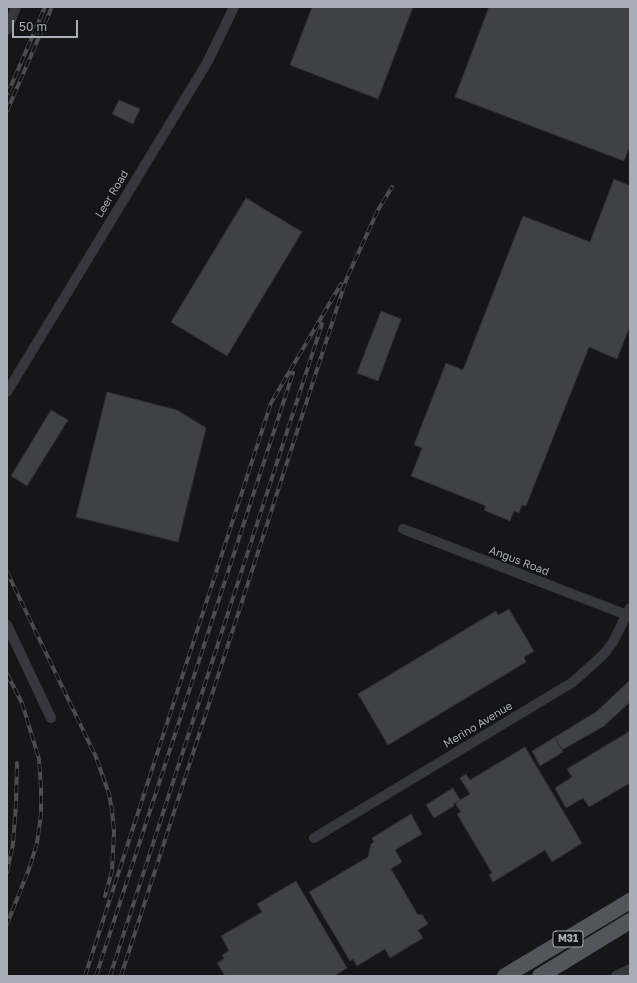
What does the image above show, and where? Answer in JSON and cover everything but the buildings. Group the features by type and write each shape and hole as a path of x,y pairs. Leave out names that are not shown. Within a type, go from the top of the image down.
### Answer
{"main road":[{"name":"M31","path":"506,976 630,901"},
{"name":"M31","path":"540,976 630,921"}],"street":[{"path":"7,30 16,7"},
{"name":"Leer Road","path":"7,392 208,61 234,7"},
{"name":"Angus Road","path":"403,529 629,611"},
{"name":"Merino Avenue","path":"314,838 573,682 604,654 613,642 629,611"},
{"path":"7,625 50,718"},
{"path":"616,976 630,969"}],"railway":[{"path":"8,93 45,7"},
{"path":"7,111 52,7"},
{"path":"121,976 346,280 378,210 392,187"},
{"path":"85,976 271,403 341,284"},
{"path":"110,976 322,324"},
{"path":"96,976 293,373"},
{"path":"7,572 96,757 109,794 114,832 112,871 105,896"},
{"path":"7,674 22,703 39,759 41,787 41,815 37,843 29,869 7,924"},
{"path":"7,872 13,844 17,763"}]}
